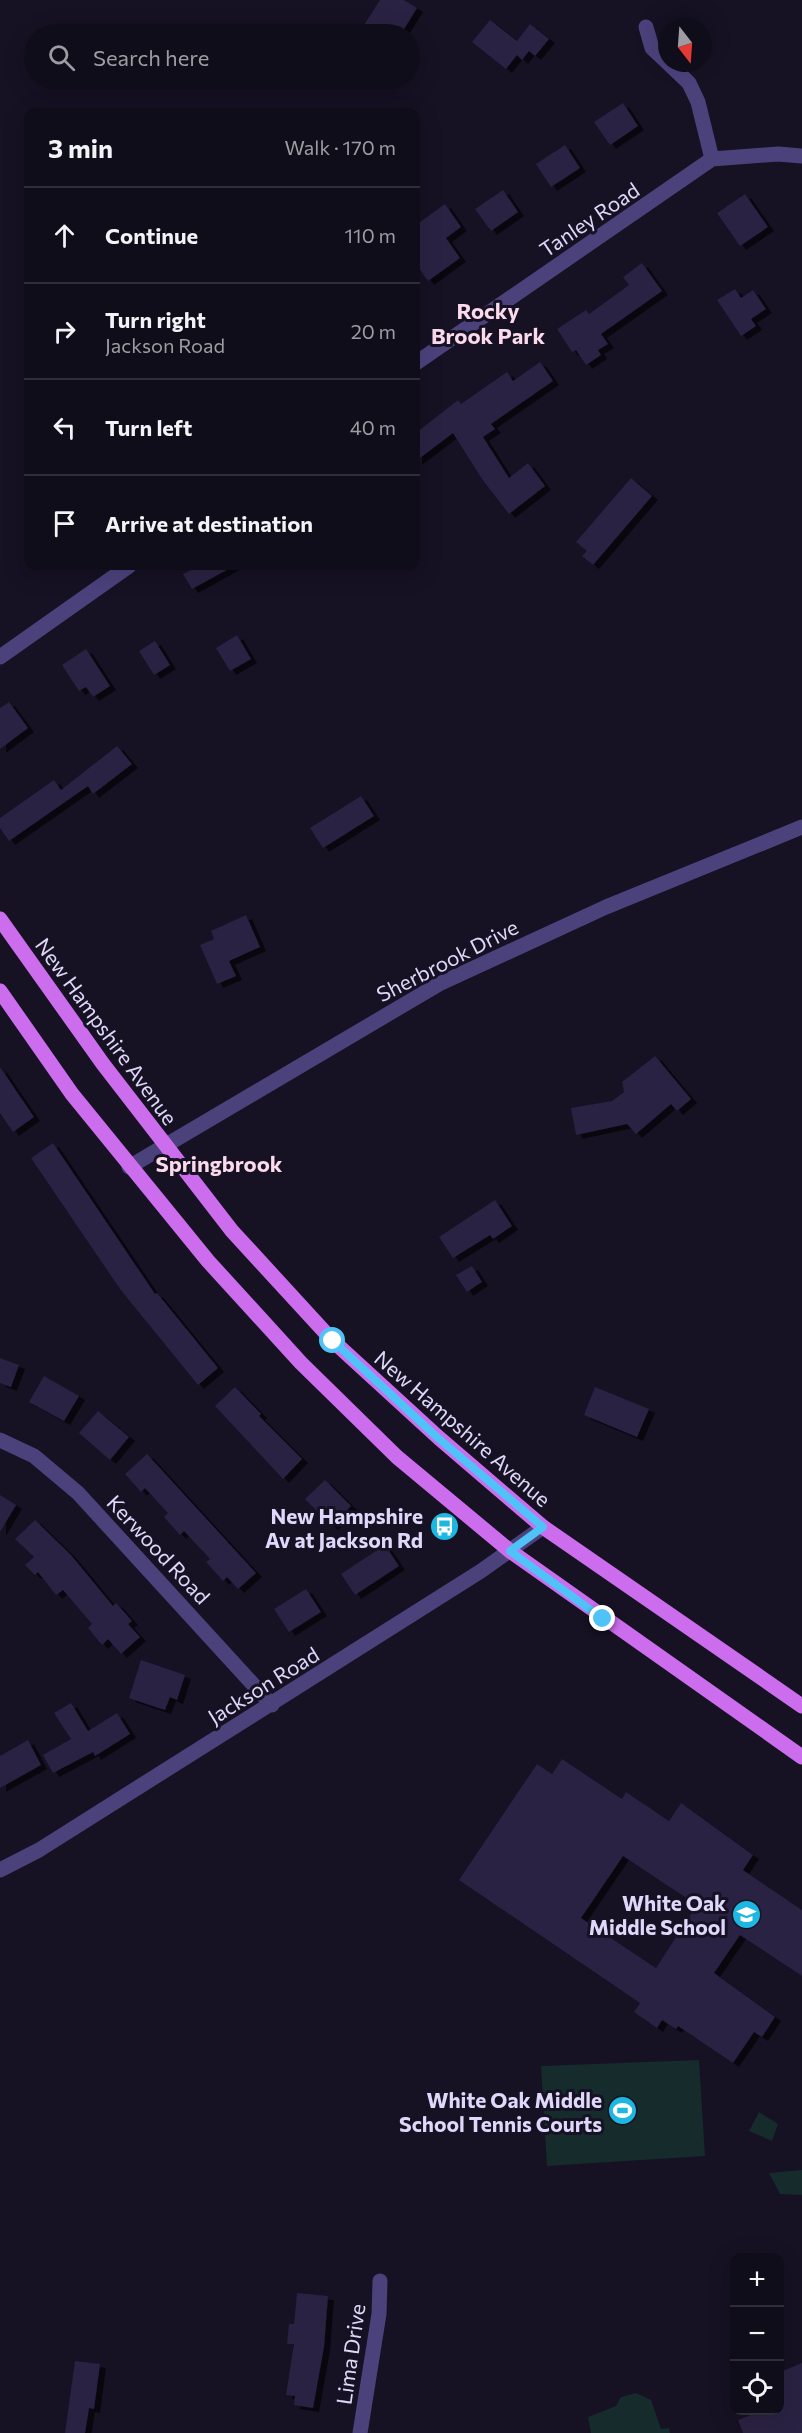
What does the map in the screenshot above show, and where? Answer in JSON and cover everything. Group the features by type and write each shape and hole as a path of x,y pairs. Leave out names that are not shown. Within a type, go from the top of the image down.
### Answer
{"main road":[{"name":"New Hampshire Avenue","path":"0,920 47,989 232,1231 333,1341 438,1438 543,1527 802,1706"},
{"path":"0,991 72,1094 208,1262 301,1363 397,1457 510,1551 802,1757"}],"street":[{"path":"646,27 652,48 658,54"},
{"path":"677,72 689,83 698,102 712,159 778,154 802,156"},
{"name":"Tanley Road","path":"420,360 712,159"},
{"path":"0,657 123,570"},
{"name":"Sherbrook Drive","path":"129,1167 403,1004 488,959 606,907 802,827"},
{"name":"Kerwood Road","path":"0,1440 34,1456 78,1493 272,1705"},
{"name":"Jackson Road","path":"0,1870 39,1850 272,1705 510,1551 543,1527"},
{"name":"Lima Drive","path":"360,2433 379,2314 380,2281"}],"green space":[{"name":"White Oak Middle School Tennis Courts","path":"699,2060 705,2156 547,2166 541,2066"},
{"path":"759,2112 778,2124 772,2141 749,2131"},
{"path":"802,2170 802,2195 780,2194 769,2173"},
{"path":"636,2393 651,2400 661,2429 669,2428 670,2433 591,2433 588,2417 616,2406 621,2397"}],"building":[{"path":"380,0 404,0 417,8 407,24 365,24"},
{"path":"490,20 517,41 530,24 549,39 535,56 529,51 522,60 517,55 506,69 472,42"},
{"path":"623,103 638,126 610,145 594,122"},
{"path":"565,145 580,168 551,187 536,164"},
{"path":"503,190 518,212 491,231 475,209"},
{"path":"745,194 768,227 740,246 717,213"},
{"path":"445,204 461,227 446,238 460,258 428,281 420,270 420,222"},
{"path":"642,263 662,291 601,334 608,344 598,350 601,355 586,365 576,350 572,352 557,329 586,310 589,314 629,285 623,277"},
{"path":"735,289 741,298 753,290 766,309 751,319 756,326 741,336 717,300"},
{"path":"540,362 553,381 491,424 495,429 483,437 509,478 528,463 545,486 509,514 482,479 453,433 420,458 420,430 458,400 461,404 507,372 513,381"},
{"path":"631,478 652,496 593,565 582,556 587,551 576,542"},
{"path":"191,570 227,570 192,589 183,574"},
{"path":"237,635 251,659 230,671 216,648"},
{"path":"155,641 170,665 154,675 139,651"},
{"path":"86,649 110,686 93,697 86,687 79,691 62,665"},
{"path":"9,702 28,728 0,749 0,708"},
{"path":"117,746 132,764 93,794 88,786 9,841 0,828 0,818 54,780 61,790"},
{"path":"361,796 374,816 323,848 310,828"},
{"path":"246,915 260,947 229,961 236,976 217,984 200,945 214,939 211,931"},
{"path":"655,1056 691,1099 677,1111 671,1104 636,1134 627,1124 576,1135 571,1108 612,1101 624,1092 622,1082"},
{"path":"0,1067 34,1117 13,1132 0,1113"},
{"path":"53,1143 155,1294 157,1293 218,1368 198,1385 120,1289 31,1158"},
{"path":"495,1200 512,1226 493,1239 490,1235 453,1258 439,1237"},
{"path":"472,1266 482,1282 467,1292 456,1275"},
{"path":"0,1358 19,1365 11,1387 0,1383"},
{"path":"44,1376 79,1396 64,1421 29,1402"},
{"path":"235,1387 261,1414 259,1416 302,1459 283,1479 215,1406"},
{"path":"595,1387 649,1409 637,1437 584,1415"},
{"path":"98,1411 129,1437 110,1460 79,1433"},
{"path":"147,1454 256,1573 238,1589 227,1577 223,1581 206,1562 210,1559 184,1531 180,1535 164,1517 168,1513 145,1488 141,1492 125,1474"},
{"path":"325,1480 351,1506 332,1526 305,1499"},
{"path":"0,1495 16,1505 0,1532"},
{"path":"35,1520 71,1555 113,1606 116,1603 132,1621 128,1624 140,1637 121,1654 108,1639 102,1645 88,1628 92,1624 63,1590 56,1595 38,1572 35,1575 25,1565 34,1557 15,1539"},
{"path":"385,1545 399,1566 355,1595 341,1574"},
{"path":"306,1589 321,1612 289,1632 274,1609"},
{"path":"141,1660 185,1675 177,1700 170,1697 165,1710 129,1698"},
{"path":"71,1703 88,1731 117,1713 130,1734 95,1756 93,1752 53,1773 43,1755 71,1739 54,1713"},
{"path":"28,1740 41,1765 0,1788 0,1756"},
{"name":"White Oak Middle School","path":"562,1759 622,1799 626,1792 669,1821 681,1803 753,1855 743,1870 802,1910 802,1976 740,1935 714,1973 775,2017 762,2037 754,2032 733,2063 678,2026 676,2029 662,2020 657,2028 634,2012 640,2003 459,1880 537,1764 552,1774","holes":["623,1856 697,1905 656,1968 581,1918"]},
{"path":"297,2293 328,2296 324,2347 313,2408 294,2405 295,2396 286,2395 294,2344 287,2344 289,2324 294,2324"},
{"path":"75,2361 100,2364 94,2409 89,2408 85,2433 65,2433"},
{"path":"802,2363 802,2433 743,2433 738,2420 750,2415 784,2415 784,2370"}],"place":[{"name":"New Hampshire Av at Jackson Rd","path":"444,1527"},
{"name":"White Oak Middle School","path":"747,1914"},
{"name":"White Oak Middle School Tennis Courts","path":"623,2111"}],"district":[{"name":"Rocky Brook Park","path":"488,322"},
{"name":"Springbrook","path":"219,1163"}],"route":[{"path":"333,1341 438,1438 543,1527 510,1551 603,1619"}]}
